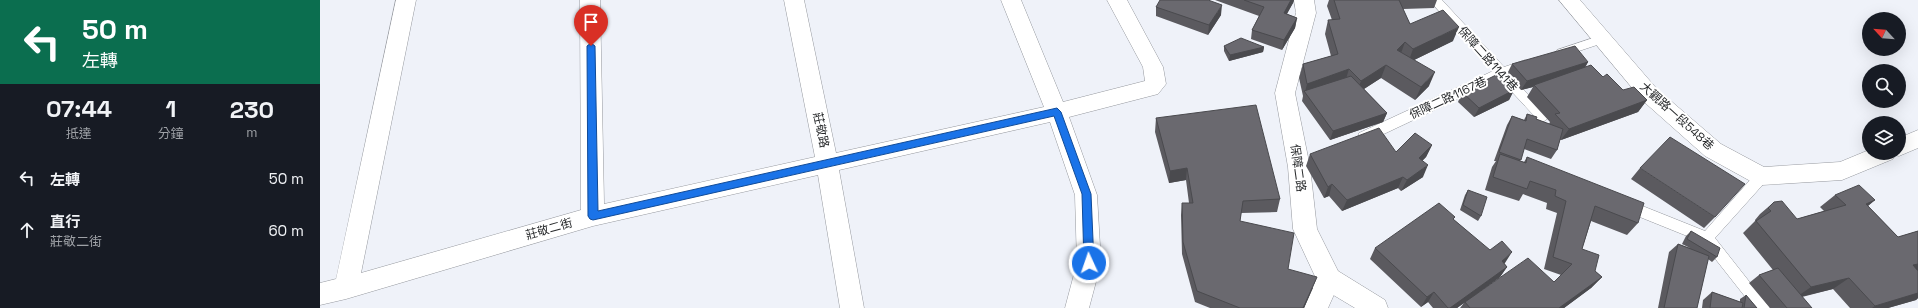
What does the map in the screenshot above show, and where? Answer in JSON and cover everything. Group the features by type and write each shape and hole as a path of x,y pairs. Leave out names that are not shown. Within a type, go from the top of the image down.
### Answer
{"street":[{"path":"346,288 406,0"},
{"path":"590,0 593,216"},
{"name":"莊敬路","path":"794,0 828,164 852,308"},
{"path":"1011,0 1057,112 1086,194 1089,263 1077,308"},
{"name":"莊敬二街","path":"320,294 346,288 593,216 1057,112 1151,88 1156,84 1153,67 1118,0"},
{"name":"保障二路","path":"1304,0 1306,13 1285,93 1306,164 1305,229 1329,279"},
{"name":"大觀路一段548巷","path":"1570,0 1650,95 1713,150 1762,176"},
{"path":"1906,144 1918,139"},
{"path":"1762,176 1842,171 1868,160"},
{"path":"1316,308 1329,279 1376,308"}],"lane":[{"name":"保障二路1141巷","path":"1435,0 1542,117"},
{"path":"1552,56 1602,39"},
{"name":"保障二路1167巷","path":"1349,144 1501,73 1537,61"},
{"path":"1707,238 1762,176"},
{"path":"1612,200 1707,238 1763,308"}],"building":[{"path":"1160,0 1208,0 1222,5 1209,25 1156,7"},
{"path":"1244,0 1291,0 1284,13 1297,18 1284,40 1252,30 1264,7"},
{"path":"1334,0 1399,0 1410,24 1443,10 1459,27 1413,49 1405,42 1397,50 1435,72 1421,87 1386,65 1361,81 1349,69 1307,84 1303,64 1338,54 1328,20 1340,19"},
{"path":"1241,38 1264,47 1230,55 1224,46"},
{"path":"1575,46 1588,62 1527,81 1512,64"},
{"path":"1591,65 1603,77 1607,74 1623,90 1634,87 1647,100 1569,129 1555,114 1560,113 1534,85"},
{"path":"1498,74 1514,90 1479,108 1462,92"},
{"path":"1351,76 1387,113 1333,131 1304,91"},
{"path":"1256,105 1280,199 1243,201 1240,221 1294,233 1288,269 1317,277 1303,308 1240,308 1197,291 1183,242 1182,203 1193,203 1187,168 1170,171 1156,118"},
{"path":"1527,114 1563,129 1557,150 1527,139 1521,160 1499,152 1512,116 1526,121"},
{"path":"1379,128 1396,152 1415,133 1432,145 1419,158 1428,165 1407,180 1403,177 1347,200 1332,184 1328,187 1310,154"},
{"path":"1670,137 1745,184 1715,217 1640,168"},
{"path":"1500,154 1526,163 1527,157 1644,203 1638,223 1595,206 1582,249 1599,255 1595,271 1602,277 1559,308 1470,308 1465,302 1528,258 1554,282 1572,264 1553,257 1566,201 1555,196 1556,190 1530,181 1527,189 1493,177"},
{"path":"1859,185 1875,200 1866,204 1898,237 1918,231 1918,264 1913,265 1918,271 1918,293 1875,306 1849,278 1811,287 1756,221 1771,211 1768,208 1774,202 1782,201 1797,219 1846,205 1835,195"},
{"path":"1468,190 1487,197 1481,216 1463,205"},
{"path":"1439,203 1455,217 1453,219 1490,250 1502,241 1512,252 1502,261 1507,267 1450,308 1448,308 1434,292 1427,297 1375,248"},
{"path":"1691,231 1720,248 1717,257 1687,239"},
{"path":"1678,244 1709,256 1697,308 1664,308"},
{"path":"1778,268 1812,308 1787,308 1759,275"},
{"path":"1712,292 1743,303 1742,308 1710,308"},
{"path":"1746,295 1757,308 1744,308"}],"route":[{"path":"591,46 593,216 1057,112 1086,194 1089,263"}]}
